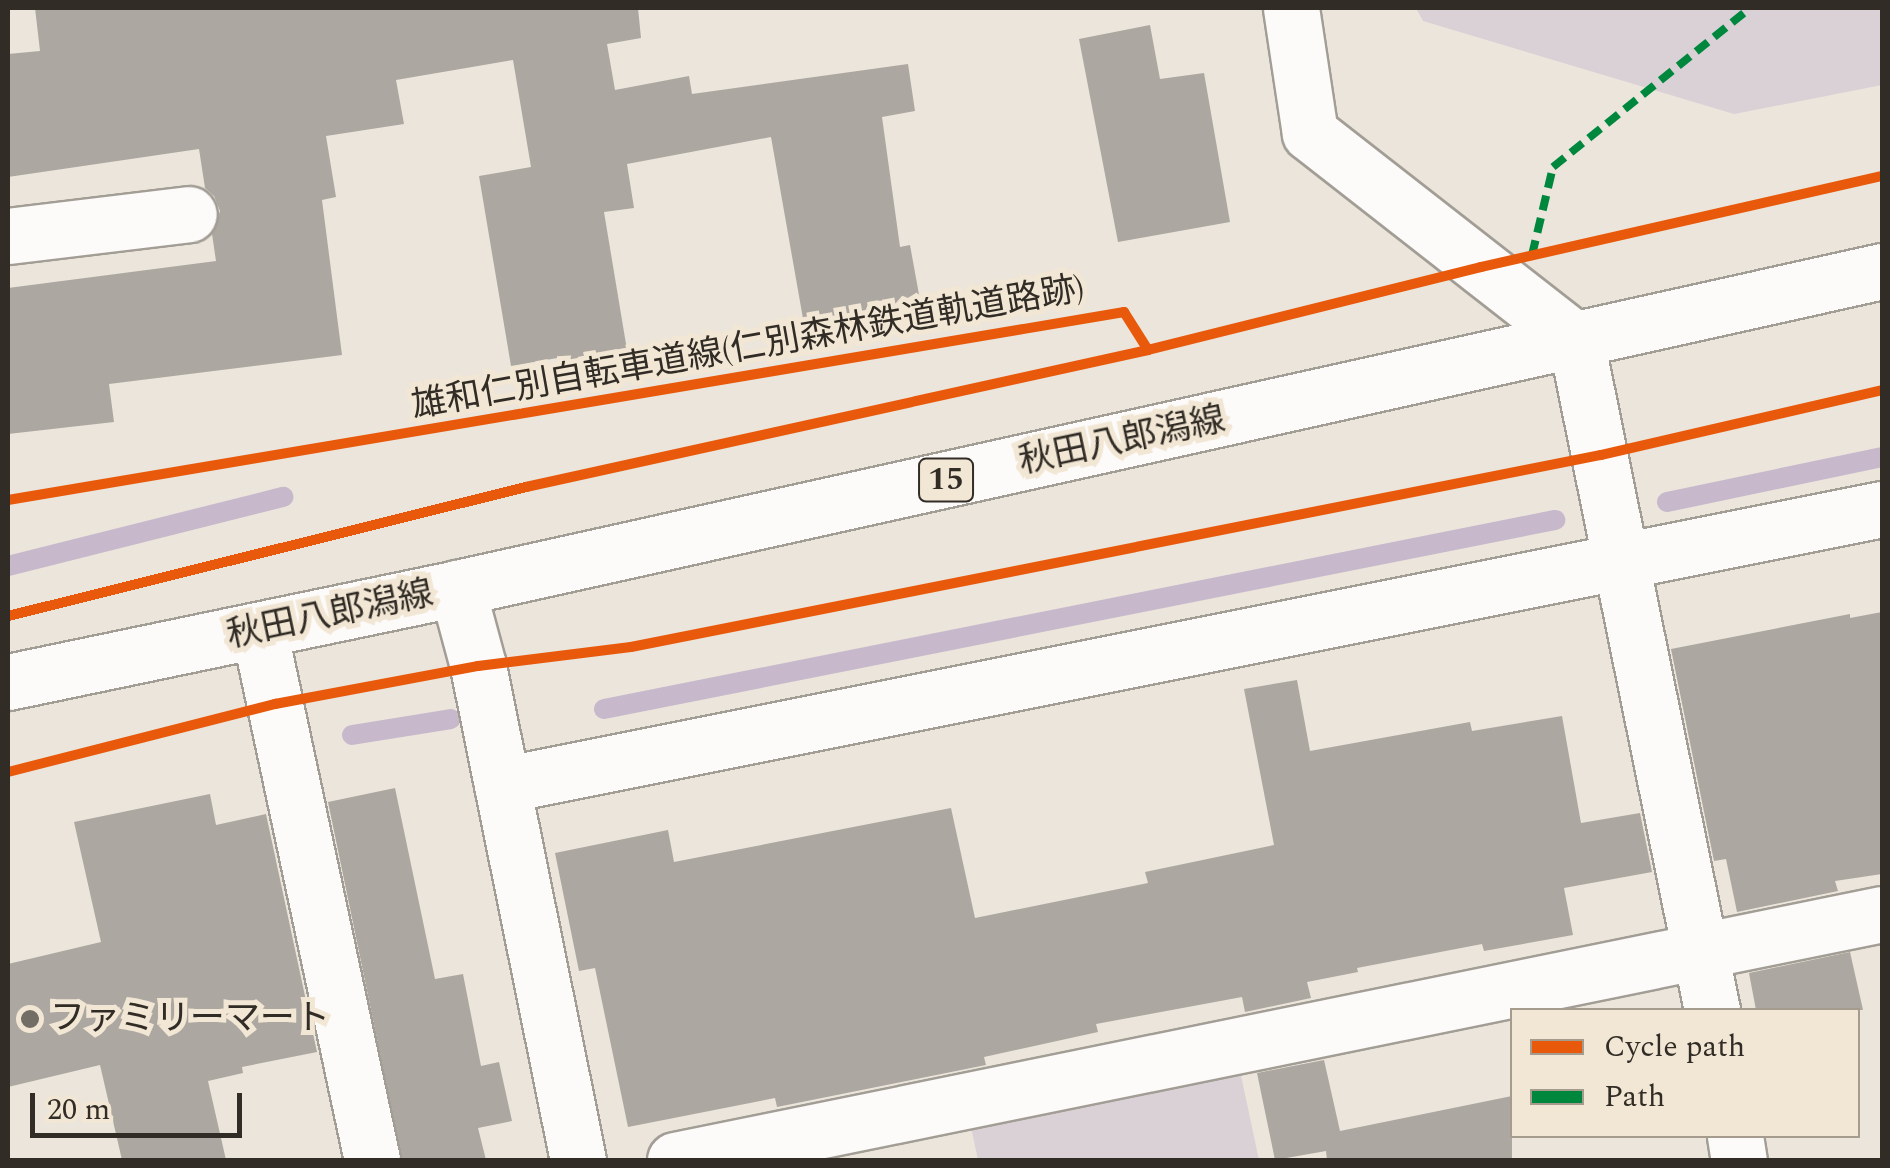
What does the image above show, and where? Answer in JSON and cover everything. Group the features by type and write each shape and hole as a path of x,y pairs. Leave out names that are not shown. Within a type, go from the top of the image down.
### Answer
{"street":[{"path":"1291,8 1310,133 1576,341 1712,1008"},
{"path":"8,236 189,214"},
{"name":"秋田八郎潟線","path":"8,682 457,588 1882,271"},
{"path":"502,785 1882,509"},
{"path":"457,588 502,785 578,1160"},
{"path":"259,630 372,1160"},
{"path":"675,1160 1882,914"}],"shaded area":[{"path":"1416,8 1882,8 1882,85 1734,114 1423,21"},
{"path":"1240,1071 1259,1160 978,1160 971,1127"}],"building":[{"path":"35,8 638,8 641,38 607,44 615,90 689,76 692,94 908,64 915,111 882,117 900,247 910,245 922,311 805,330 771,137 627,164 634,208 604,212 630,368 573,378 569,356 511,366 479,176 531,167 513,60 396,80 404,124 326,136 336,197 322,200 342,355 109,384 114,422 8,434 8,288 216,261 212,234 220,211 214,196 205,188 199,149 8,177 8,54 40,51"},
{"path":"1150,25 1160,79 1204,73 1230,222 1118,242 1079,39"},
{"path":"1882,612 1882,874 1835,881 1838,891 1737,912 1726,859 1714,861 1671,649 1850,614 1850,618"},
{"path":"1297,680 1310,751 1470,722 1472,731 1562,716 1581,823 1640,813 1652,872 1564,888 1573,935 1484,951 1482,944 1357,968 1358,972 1307,982 1311,998 1245,1012 1242,997 1096,1024 1098,1032 984,1057 986,1065 777,1107 775,1098 628,1127 595,968 579,971 555,853 668,830 674,862 951,808 975,918 1148,883 1145,872 1274,845 1244,689"},
{"path":"395,788 435,979 463,974 481,1066 499,1062 512,1121 478,1128 486,1160 402,1160 328,802"},
{"path":"210,794 216,825 266,814 317,1052 242,1067 243,1073 208,1081 226,1160 122,1160 100,1065 8,1087 8,964 101,942 74,822"},
{"path":"1850,952 1863,1010 1756,1008 1749,973"},
{"path":"1324,1060 1340,1131 1510,1096 1512,1160 1327,1160 1326,1151 1275,1160 1257,1073"}],"waterway":[{"path":"1667,502 1882,457"},
{"path":"8,566 283,497"},
{"path":"604,709 1555,520"},
{"path":"352,735 451,719"}],"marked path":[{"path":"1532,255 1553,167 1750,8"}],"cycle path":[{"name":"雄和仁別自転車道線(仁別森林鉄道軌道路跡)","path":"8,500 1124,312 1148,350 1481,267 1882,176"},
{"path":"8,616 526,487 1148,350"},
{"path":"8,772 275,704 478,666 631,647 1601,455 1882,390"}],"place":[{"name":"ファミリーマート","path":"30,1019"}]}
